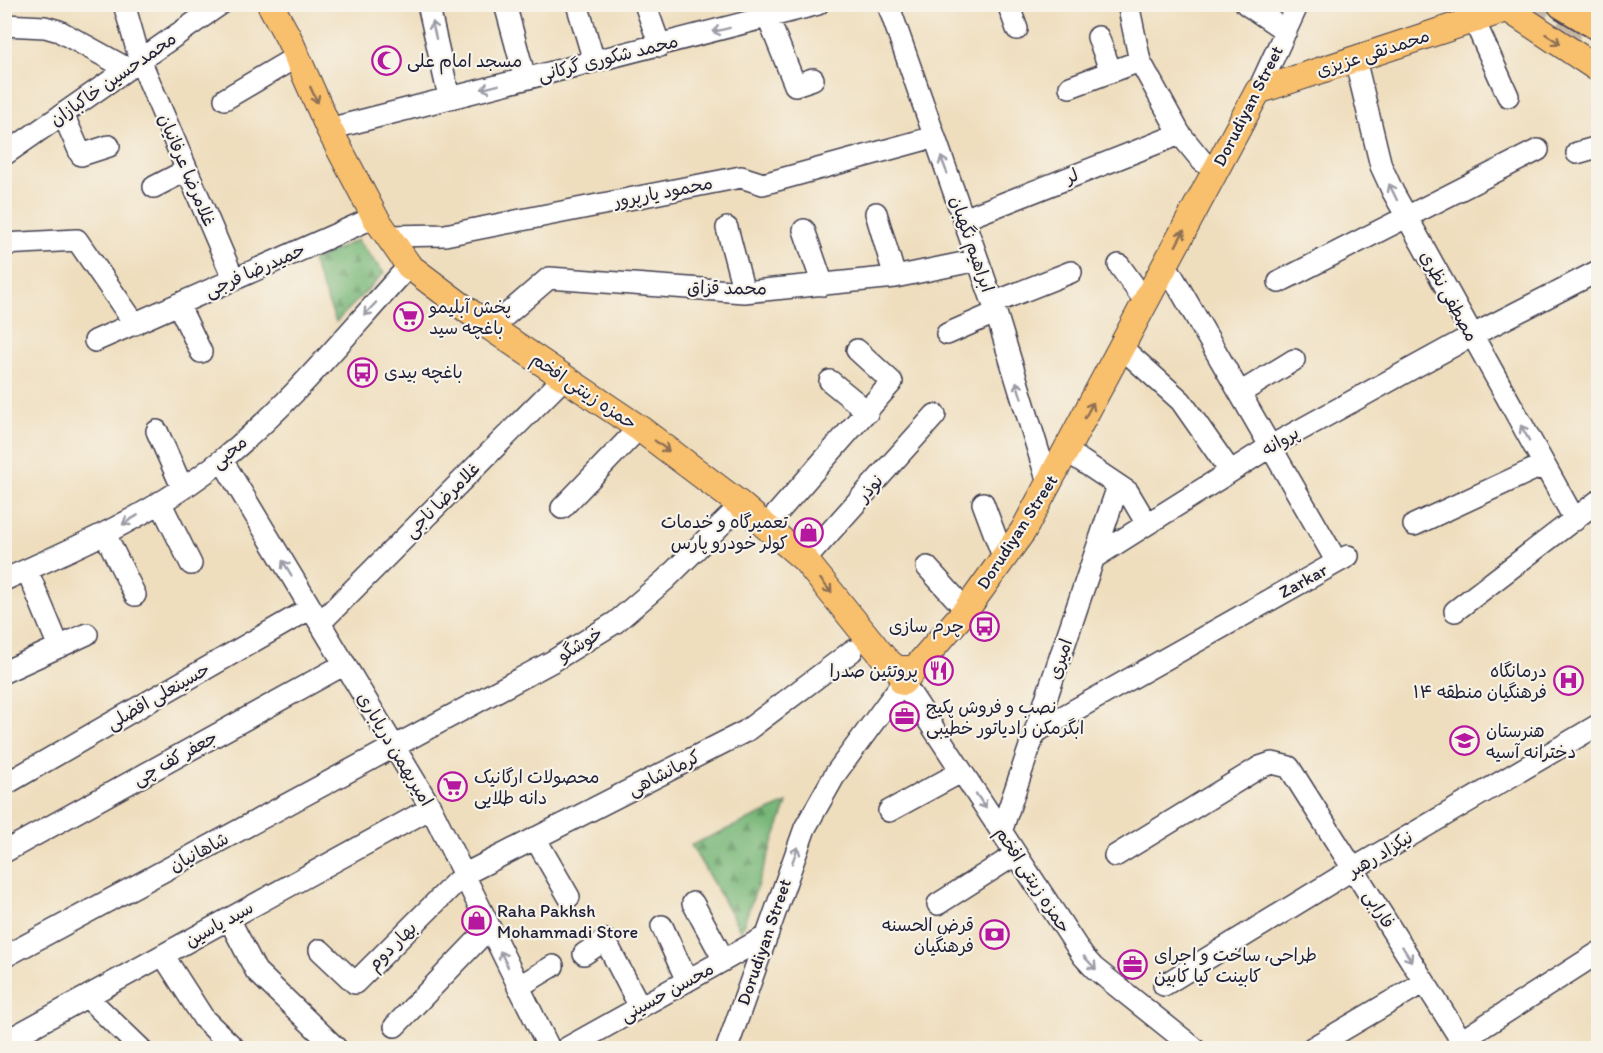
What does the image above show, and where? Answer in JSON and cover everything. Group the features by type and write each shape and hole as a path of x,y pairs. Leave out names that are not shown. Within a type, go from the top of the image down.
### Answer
{"highway":[{"path":"1563,4 1599,25"}],"main road":[{"name":"حمزه زینتی افخم","path":"270,4 329,129 381,226 409,266 491,328 639,428 766,526 805,560 885,658 909,676"},
{"name":"محمدتقی عزیزی","path":"1258,90 1500,8"},
{"path":"1500,8 1599,69"},
{"name":"Dorudiyan Street","path":"909,676 966,610 1004,559 1049,486 1258,90"}],"street":[{"name":"غلامرضا عرفانیان","path":"124,4 134,64 187,170 234,280"},
{"name":"محمدحسین خاکبازان","path":"4,155 221,4"},
{"path":"428,4 449,97"},
{"path":"505,4 525,78"},
{"path":"577,4 594,61"},
{"path":"645,4 660,46"},
{"name":"ابراهیم نگهبان","path":"888,4 978,260 1049,486"},
{"path":"1008,4 1017,29"},
{"path":"1128,4 1140,61 1180,134 1202,161 1216,171"},
{"path":"1246,4 1286,30"},
{"name":"Dorudiyan Street","path":"1258,90 1298,4"},
{"name":"محمد شکوری گرکانی","path":"329,129 449,97 660,46 807,6"},
{"path":"1500,8 1508,96"},
{"path":"768,18 795,85 813,79"},
{"path":"4,24 45,27 59,31 134,64"},
{"path":"1098,37 1112,72"},
{"path":"225,99 296,57"},
{"name":"مصطفی نظری","path":"1355,59 1381,166 1471,336 1575,520"},
{"path":"1070,87 1140,61"},
{"path":"63,114 81,155 109,146"},
{"name":"لر","path":"964,219 1180,134"},
{"name":"محمود یارپرور","path":"381,226 445,235 741,177 763,184 934,137"},
{"path":"1577,153 1599,147"},
{"path":"1279,282 1538,150"},
{"path":"154,187 187,170"},
{"path":"876,213 895,277"},
{"name":"حمیدرضا فرجی","path":"95,341 234,280 381,226"},
{"path":"727,228 744,292"},
{"path":"804,230 823,285"},
{"path":"4,244 77,240 135,324"},
{"name":"محمد قزاق","path":"491,328 549,278 744,292 895,277 978,260"},
{"path":"1119,265 1146,301"},
{"name":"Zarkar","path":"1034,733 1343,559 1271,446 1166,265"},
{"name":"محبی","path":"4,580 105,534 160,502 222,460 295,390 409,266"},
{"name":"پروانه","path":"1095,557 1271,446 1471,336 1599,271"},
{"path":"947,334 994,308 1071,272"},
{"path":"178,304 201,352"},
{"path":"1121,347 1181,401 1230,471"},
{"path":"766,526 892,382 857,350"},
{"path":"1240,393 1294,360"},
{"name":"غلامرضا ناجی","path":"316,615 564,378"},
{"path":"830,381 868,412"},
{"name":"نوذر","path":"805,560 935,415"},
{"path":"562,508 639,428"},
{"path":"156,430 182,487"},
{"path":"1067,451 1135,499 1147,524"},
{"name":"امیربهمن دریاباری","path":"222,460 431,808 518,987 551,1047"},
{"path":"1414,525 1542,465"},
{"name":"امیری","path":"1001,832 1118,486"},
{"path":"1455,611 1599,501"},
{"path":"160,502 191,564"},
{"path":"983,503 1004,559"},
{"name":"خوشگو","path":"394,746 553,661 616,622 665,580 741,506"},
{"path":"105,534 135,595"},
{"path":"927,567 966,610"},
{"path":"27,570 59,647"},
{"name":"حسینعلی افضلی","path":"4,785 316,615"},
{"path":"4,672 87,634"},
{"name":"کرمانشاهی","path":"463,874 746,731 852,651"},
{"name":"جعفر کف چی","path":"4,852 345,664"},
{"name":"Dorudiyan Street","path":"727,1048 805,828 836,773 909,676"},
{"name":"حمزه زینتی افخم","path":"909,676 961,772 1094,968 1194,1048"},
{"name":"نیکزاد رهبر","path":"1164,986 1353,869 1599,725"},
{"name":"شاهانیان","path":"4,957 394,746"},
{"name":"فارابی","path":"1115,856 1260,767 1272,762 1289,766 1463,1045"},
{"path":"889,812 961,772"},
{"name":"سید یاسین","path":"10,1042 87,997 431,808"},
{"path":"535,838 569,897"},
{"path":"938,904 1016,855"},
{"name":"بهار دوم","path":"320,950 354,983 463,874"},
{"path":"693,903 724,960"},
{"path":"228,919 256,971 336,1048"},
{"path":"662,926 687,981"},
{"path":"395,1026 489,928"},
{"name":"محسن حسینی","path":"551,1047 640,1007 767,936"},
{"path":"584,954 605,940 640,1007"},
{"path":"1463,1045 1599,953"},
{"path":"163,955 204,1019 234,1048"},
{"path":"518,987 554,966"},
{"path":"1312,1048 1424,982"},
{"path":"87,997 140,1048"}],"green space":[{"path":"357,240 384,273 336,322 312,261"},
{"path":"787,803 741,931 691,845"}],"tunnel":[{"path":"1524,4 1598,48"}],"place":[{"name":"مسجد امام علی","path":"386,61"},
{"name":"پخش آبلیمو باغچه سید","path":"408,317"},
{"name":"باغچه بیدی","path":"363,372"},
{"name":"تعمیرگاه و خدمات کولر خودرو پارس","path":"809,532"},
{"name":"چرم سازی","path":"985,626"},
{"name":"پروتئین صدرا","path":"939,671"},
{"name":"درمانگاه فرهنگیان منطقه ۱۴","path":"1568,681"},
{"name":"نصب و فروش پکیج ابگرمکن رادیاتور خطیبی","path":"905,717"},
{"name":"هنرستان دخترانه آسیه","path":"1465,741"},
{"name":"محصولات ارگانیک دانه طلایی","path":"453,787"},
{"name":"Raha Pakhsh Mohammadi Store","path":"476,921"},
{"name":"قرض الحسنه فرهنگیان","path":"995,935"},
{"name":"طراحی، ساخت و اجرای کابینت کیا کابین","path":"1133,965"}]}
